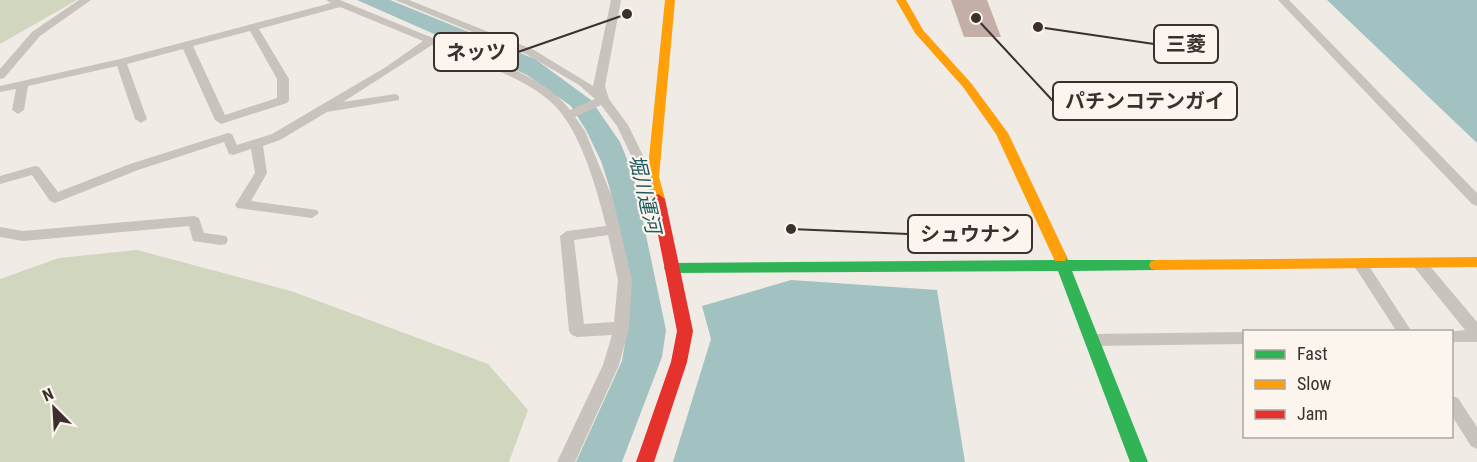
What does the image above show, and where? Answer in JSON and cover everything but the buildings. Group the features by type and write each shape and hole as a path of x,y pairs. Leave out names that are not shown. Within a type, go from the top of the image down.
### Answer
{"street":[{"path":"0,76 36,34 86,0"},
{"path":"400,0 530,52 583,83 622,125 645,173 653,177"},
{"path":"601,101 599,86 616,0"},
{"path":"645,462 679,362 685,331 653,177 670,0"},
{"path":"901,0 919,31 967,85 1002,133 1064,266 1139,462"},
{"path":"1283,0 1477,201"},
{"path":"0,89 187,45 335,2 498,68 539,88 570,114 593,163 606,199 624,280 621,328 611,365 567,462"},
{"path":"187,45 221,120 283,100 283,79 253,27"},
{"path":"0,180 35,170 55,198 134,167 228,137 233,151 276,137 319,109 390,69 431,41"},
{"path":"121,62 141,119"},
{"path":"18,110 23,83"},
{"path":"319,109 395,98"},
{"path":"570,114 601,101"},
{"path":"256,143 261,173 242,205 312,213"},
{"path":"0,232 23,236 194,221 198,237 221,240"},
{"path":"612,230 567,236 577,331 621,328"},
{"path":"671,268 1477,262"},
{"path":"1419,263 1477,335"},
{"path":"1360,264 1404,330"},
{"path":"1453,336 1477,335"},
{"path":"1092,340 1243,338"},
{"path":"1453,405 1477,441"}],"green space":[{"path":"0,0 77,0 0,44"},
{"path":"137,250 291,291 488,364 528,410 509,462 0,462 0,279 59,258"}],"water":[{"path":"357,0 390,0 535,59 591,100 620,142 633,174 666,330 662,357 622,462 576,462 622,361 629,319 630,281 610,189 601,161 586,130 571,106 527,75"},
{"path":"1327,0 1477,0 1477,143"},
{"path":"791,280 937,290 965,462 673,462 711,339 702,306"}],"traffic: fast":[{"path":"1060,257 1139,462"},
{"path":"671,268 1156,265"}],"traffic: slow":[{"path":"658,199 653,177 670,0"},
{"path":"901,0 919,31 967,85 1002,133 1060,257"},
{"path":"1156,265 1477,262"}],"traffic: jam":[{"path":"645,462 679,362 685,331 658,199"}],"place":[{"name":"ネッツ","path":"627,14"},
{"name":"パチンコテンガイ","path":"976,18"},
{"name":"三菱","path":"1038,27"},
{"name":"シュウナン","path":"791,229"}],"water label":[{"name":"堀川運河","path":"645,194"}]}
